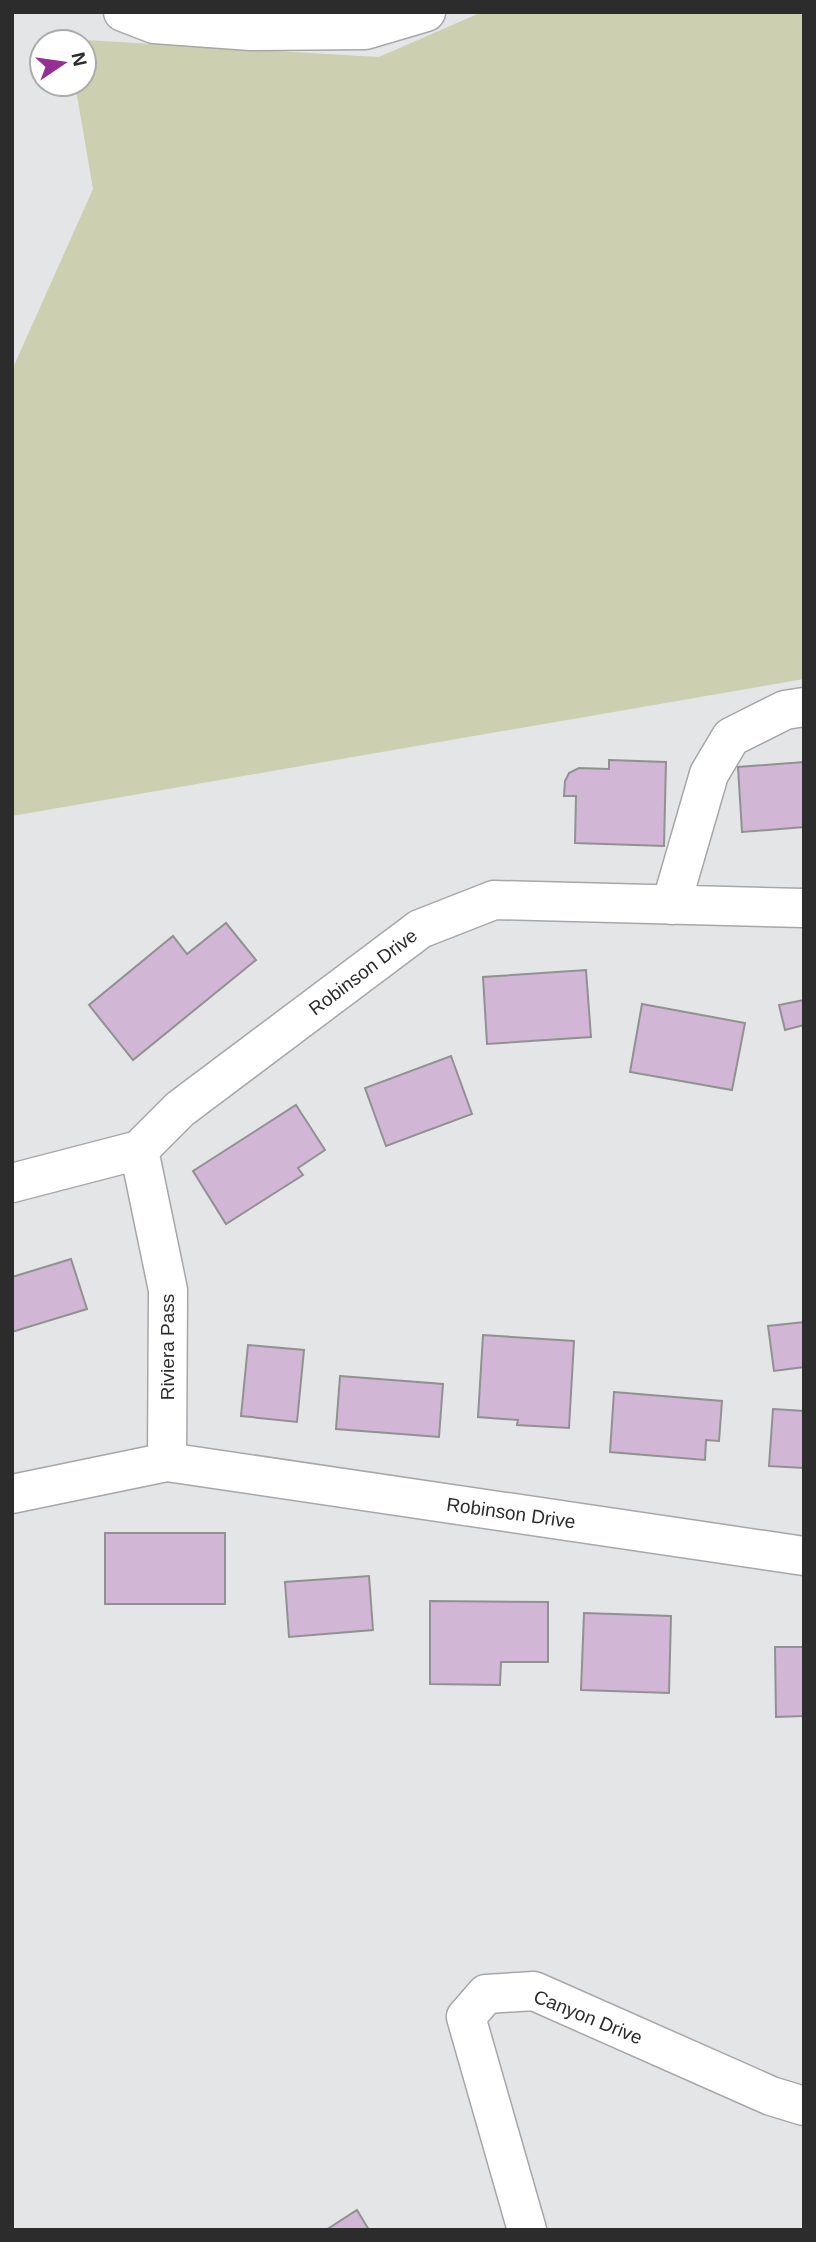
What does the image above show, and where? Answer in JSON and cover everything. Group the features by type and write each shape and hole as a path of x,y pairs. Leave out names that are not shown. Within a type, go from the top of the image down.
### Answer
{"street":[{"path":"123,12 154,24 251,31 365,30 426,12"},
{"path":"671,905 709,774 731,737 785,710 804,707"},
{"name":"Robinson Drive","path":"139,1150 180,1109 420,929 494,900 804,908"},
{"path":"12,1183 139,1150"},
{"name":"Riviera Pass","path":"139,1150 169,1290 167,1462"},
{"name":"Robinson Drive","path":"12,1493 167,1462 804,1556"},
{"name":"Canyon Drive","path":"527,2230 466,2017 486,1994 534,1991 771,2096 804,2106"}],"green space":[{"path":"482,12 804,12 804,679 12,816 12,370 93,189 77,98 98,98 98,41 379,57"}],"building":[{"path":"609,760 666,762 664,846 575,843 576,796 564,796 565,781 569,773 579,768 609,769"},
{"path":"804,762 804,827 742,832 738,767"},
{"path":"226,923 256,960 133,1060 89,1005 173,936 187,954"},
{"path":"586,970 591,1037 487,1044 483,977"},
{"path":"804,1000 804,1025 785,1030 779,1005"},
{"path":"642,1004 745,1023 732,1090 630,1072"},
{"path":"451,1056 472,1114 386,1146 365,1088"},
{"path":"296,1105 325,1150 298,1168 303,1175 226,1224 193,1171"},
{"path":"71,1259 87,1309 12,1332 12,1277"},
{"path":"804,1322 804,1367 774,1371 768,1326"},
{"path":"483,1335 574,1341 569,1428 517,1425 518,1420 478,1417"},
{"path":"248,1345 304,1350 297,1422 241,1416"},
{"path":"340,1376 443,1384 439,1437 336,1429"},
{"path":"614,1392 722,1401 719,1441 706,1440 705,1460 610,1452"},
{"path":"773,1409 804,1411 804,1468 769,1466"},
{"path":"105,1533 225,1533 225,1604 105,1604"},
{"path":"369,1576 373,1630 289,1637 285,1582"},
{"path":"430,1601 548,1602 548,1662 501,1662 500,1685 430,1684"},
{"path":"584,1613 671,1616 669,1693 581,1690"},
{"path":"775,1647 804,1647 804,1716 776,1717"},
{"path":"357,2210 369,2230 326,2230"}]}
